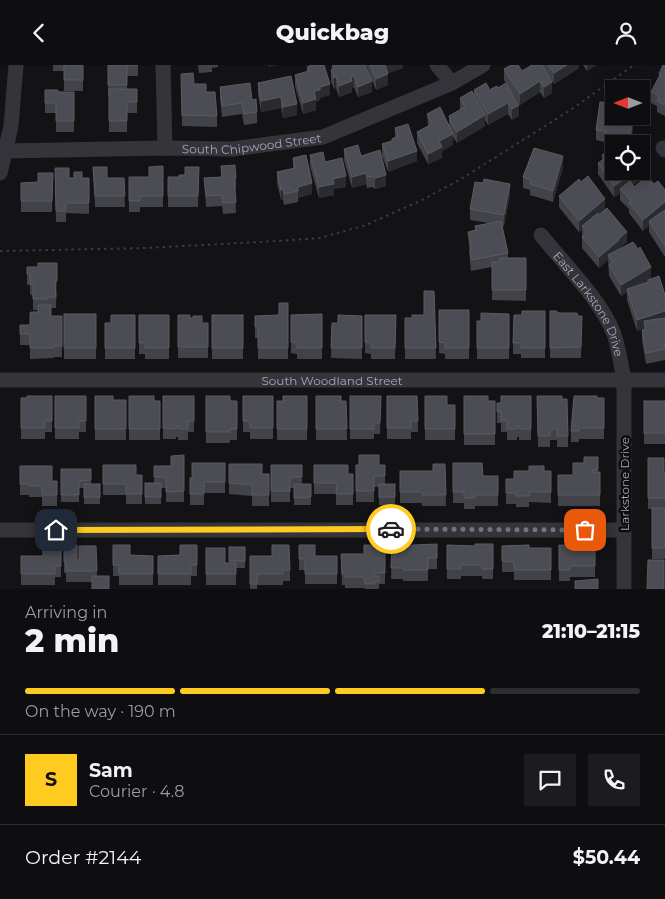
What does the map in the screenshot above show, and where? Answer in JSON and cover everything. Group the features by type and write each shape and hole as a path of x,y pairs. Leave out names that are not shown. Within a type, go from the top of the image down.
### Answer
{"street":[{"path":"0,173 6,151 16,84 16,65"},
{"path":"163,65 165,147"},
{"path":"437,65 452,83"},
{"name":"South Chipwood Street","path":"6,151 165,147 232,149 323,137 452,83 483,65"},
{"name":"East Larkstone Drive","path":"541,235 596,303 613,333 624,380"},
{"name":"South Woodland Street","path":"0,380 665,380"},
{"name":"Larkstone Drive","path":"624,380 624,589"},
{"path":"0,530 624,530"}],"path":[{"path":"0,251 146,248 278,241 320,238 366,225 422,200 462,179 569,111 634,65"}],"building":[{"path":"64,65 83,65 83,80 64,80"},
{"path":"108,65 127,65 127,85 108,85"},
{"path":"311,65 324,65 330,84 314,91 316,99 303,103 295,75 309,71 307,67"},
{"path":"365,65 372,81 358,87 354,76 351,78 352,81 339,86 331,70 334,69 332,66"},
{"path":"370,65 385,65 388,74 376,79"},
{"path":"511,65 518,65 522,71 532,65 542,65 552,82 544,87 540,81 520,94 504,69"},
{"path":"548,65 567,65 554,73"},
{"path":"663,65 665,66 665,105 657,101 659,96 651,92"},
{"path":"193,73 194,84 206,84 206,92 215,92 217,116 182,115 181,74"},
{"path":"291,76 297,104 283,107 281,97 261,101 258,83"},
{"path":"250,83 252,100 256,99 257,112 244,114 242,103 222,106 220,87"},
{"path":"486,83 491,92 491,89 497,86 498,88 506,83 519,105 512,109 508,103 488,114 474,90"},
{"path":"109,89 137,89 137,102 127,102 127,121 109,121"},
{"path":"45,90 74,92 74,121 56,121 56,103 45,103"},
{"path":"472,91 485,115 457,132 449,116 465,107 460,98"},
{"path":"600,102 605,102 605,125 632,125 630,135 604,135 605,131 596,130"},
{"path":"440,107 453,134 439,141 442,147 428,154 417,132 432,124 427,114"},
{"path":"408,124 417,151 388,161 382,144 392,141 392,139 398,136 395,128"},
{"path":"358,145 361,156 380,150 386,175 375,178 372,176 367,177 366,173 352,177 344,149"},
{"path":"534,148 563,156 553,191 530,184 531,180 523,177"},
{"path":"323,152 325,162 342,158 346,176 333,179 334,184 319,187 310,155"},
{"path":"605,153 605,173 598,163 604,159 602,155"},
{"path":"306,155 312,183 298,187 298,191 284,194 283,189 281,190 277,172 295,168 293,158"},
{"path":"235,165 236,202 223,203 222,195 206,196 204,178 222,177 221,166"},
{"path":"163,166 163,196 140,196 140,201 129,201 129,177 149,177 149,167"},
{"path":"93,167 107,167 107,178 124,178 125,196 95,196"},
{"path":"185,167 199,167 198,196 168,196 168,177 185,175"},
{"path":"55,168 69,168 69,178 74,178 74,172 82,172 82,178 89,178 89,203 66,203 66,211 56,211"},
{"path":"38,173 53,173 52,201 21,201 21,183 38,182"},
{"path":"588,176 605,199 579,221 559,196 579,179 581,182"},
{"path":"484,179 510,184 504,215 470,209 475,182 483,183"},
{"path":"650,179 654,184 658,181 665,190 665,202 643,220 629,203 631,201 620,189 630,181 634,187 642,180"},
{"path":"610,180 623,180 614,186"},
{"path":"607,208 627,232 599,257 582,237 587,232 582,226"},
{"path":"665,210 665,246 649,221"},
{"path":"501,221 508,253 471,260 470,250 472,250 468,232 476,230 475,226"},
{"path":"633,242 638,249 640,247 651,267 621,285 609,265 613,262 608,255"},
{"path":"500,258 526,258 526,290 492,290 492,262 500,262"},
{"path":"38,263 57,263 56,297 33,299 33,285 30,284 30,274 27,274 27,267 38,267"},
{"path":"659,276 665,295 665,311 637,320 627,289"},
{"path":"424,291 434,291 436,348 405,348 405,318 412,318 412,315 424,315"},
{"path":"279,303 288,303 288,348 258,348 258,327 255,327 255,316 279,315"},
{"path":"38,305 51,305 51,316 62,316 62,346 30,348 30,334 20,334 20,325 30,325 30,313 38,312"},
{"path":"439,310 469,310 469,348 445,348 445,343 439,342"},
{"path":"522,311 545,311 545,348 521,348 521,343 513,343 514,315 522,315"},
{"path":"550,311 577,313 578,316 582,316 581,347 550,348"},
{"path":"481,313 509,314 509,348 477,348 477,321 481,321"},
{"path":"64,314 96,314 96,348 64,348"},
{"path":"322,314 322,348 297,348 297,343 291,342 291,315"},
{"path":"111,315 135,315 135,348 105,348 105,323 111,323"},
{"path":"139,315 169,315 169,348 145,348 145,343 139,343"},
{"path":"178,315 190,315 190,318 202,316 202,323 208,323 208,347 178,347"},
{"path":"212,315 243,315 243,348 212,348"},
{"path":"338,315 362,316 362,348 331,348 332,323 338,323"},
{"path":"365,315 396,315 395,348 371,348 371,343 365,342"},
{"path":"665,318 665,349 646,353 642,330 646,329 644,321"},
{"path":"27,396 52,396 52,421 45,421 45,428 21,428 21,398 27,398"},
{"path":"55,396 86,396 86,421 79,421 79,428 55,428"},
{"path":"95,396 113,396 113,400 126,400 126,429 95,429"},
{"path":"129,396 154,396 154,401 160,401 160,429 129,429"},
{"path":"163,396 194,396 194,421 188,421 188,429 178,429 178,426 176,426 176,429 163,428"},
{"path":"206,396 230,396 230,401 237,401 237,429 230,429 230,432 206,432"},
{"path":"243,396 273,396 273,428 250,428 250,421 243,421"},
{"path":"283,396 307,396 307,429 277,429 277,401 283,401"},
{"path":"316,396 341,396 341,401 346,401 347,429 316,429"},
{"path":"350,396 381,396 380,423 374,423 374,429 350,429"},
{"path":"387,396 417,396 418,421 411,421 411,428 387,428"},
{"path":"425,396 447,396 447,405 455,405 455,429 425,429"},
{"path":"464,396 488,396 488,401 495,401 495,434 464,434"},
{"path":"501,396 531,396 531,429 519,429 519,426 517,426 517,429 507,429 507,421 501,421 501,412 497,412 497,403 501,403"},
{"path":"537,396 562,396 562,399 567,399 568,436 557,436 557,429 550,429 550,436 538,436"},
{"path":"574,396 597,396 597,398 604,398 604,428 579,428 579,431 571,431"},
{"path":"644,401 665,401 665,433 644,433"},
{"path":"184,455 184,491 166,492 166,477 154,477 154,466 171,466 171,456"},
{"path":"359,455 379,455 379,465 385,465 385,476 374,476 374,491 356,491 356,465 359,465"},
{"path":"584,457 598,457 598,470 593,470 593,472 600,472 600,495 558,495 558,475 573,475 573,463 584,463"},
{"path":"648,458 664,458 665,498 648,498"},
{"path":"192,463 225,463 225,482 204,482 204,494 190,494"},
{"path":"453,463 482,463 483,476 498,476 498,495 475,495 475,498 464,498 464,492 453,492"},
{"path":"229,464 262,464 262,474 269,474 269,495 252,495 252,485 229,483"},
{"path":"433,464 445,464 446,495 422,495 422,492 400,492 400,471 433,471"},
{"path":"103,465 136,465 136,475 142,475 142,494 126,494 126,484 103,484"},
{"path":"271,465 302,465 302,477 290,477 290,491 271,491"},
{"path":"314,465 348,465 348,474 353,474 353,494 336,494 337,483 314,483"},
{"path":"20,466 52,466 52,481 57,481 57,495 42,495 42,486 20,484"},
{"path":"529,466 544,466 544,471 551,471 551,492 529,492 529,496 516,496 516,493 506,493 506,479 514,479 514,471 529,471"},
{"path":"61,469 91,469 91,480 79,481 79,495 61,495"},
{"path":"145,483 161,483 161,497 145,497"},
{"path":"84,484 100,484 100,497 84,497"},
{"path":"294,484 311,484 311,497 294,498"},
{"path":"379,484 395,484 395,497 379,497"},
{"path":"652,508 665,508 665,548 652,548"},
{"path":"437,544 437,558 428,558 428,570 391,568 392,546"},
{"path":"475,544 493,544 493,569 482,569 482,565 461,565 461,569 447,569 447,545 475,546"},
{"path":"43,545 61,545 61,566 55,566 55,574 21,574 21,556 43,556"},
{"path":"64,545 77,545 77,560 79,560 79,546 96,546 97,571 66,571"},
{"path":"113,545 130,545 130,555 153,556 153,574 119,574 119,565 113,565"},
{"path":"180,545 197,545 197,565 191,565 191,574 158,574 158,556 180,555"},
{"path":"272,545 289,545 290,570 283,570 283,574 257,574 257,584 250,584 250,556 272,556"},
{"path":"299,545 315,545 315,556 337,556 337,574 305,574 305,559 299,559"},
{"path":"364,545 381,545 381,549 385,549 385,573 374,573 374,576 379,576 379,582 374,582 374,584 365,584 364,577 345,577 345,574 342,574 341,554 364,554"},
{"path":"529,545 529,548 551,548 551,570 514,570 514,562 502,561 502,546"},
{"path":"559,545 595,546 595,566 570,566 570,570 559,570"},
{"path":"229,547 245,547 245,561 229,561"},
{"path":"206,548 225,548 225,563 236,563 236,574 206,574"},
{"path":"648,560 664,560 664,589 647,589"},
{"path":"92,576 109,576 109,589 92,589"},
{"path":"598,579 598,589 575,589 575,581"}],"way so far":[{"path":"391,529 585,530"}],"route":[{"path":"56,530 391,529"}]}
